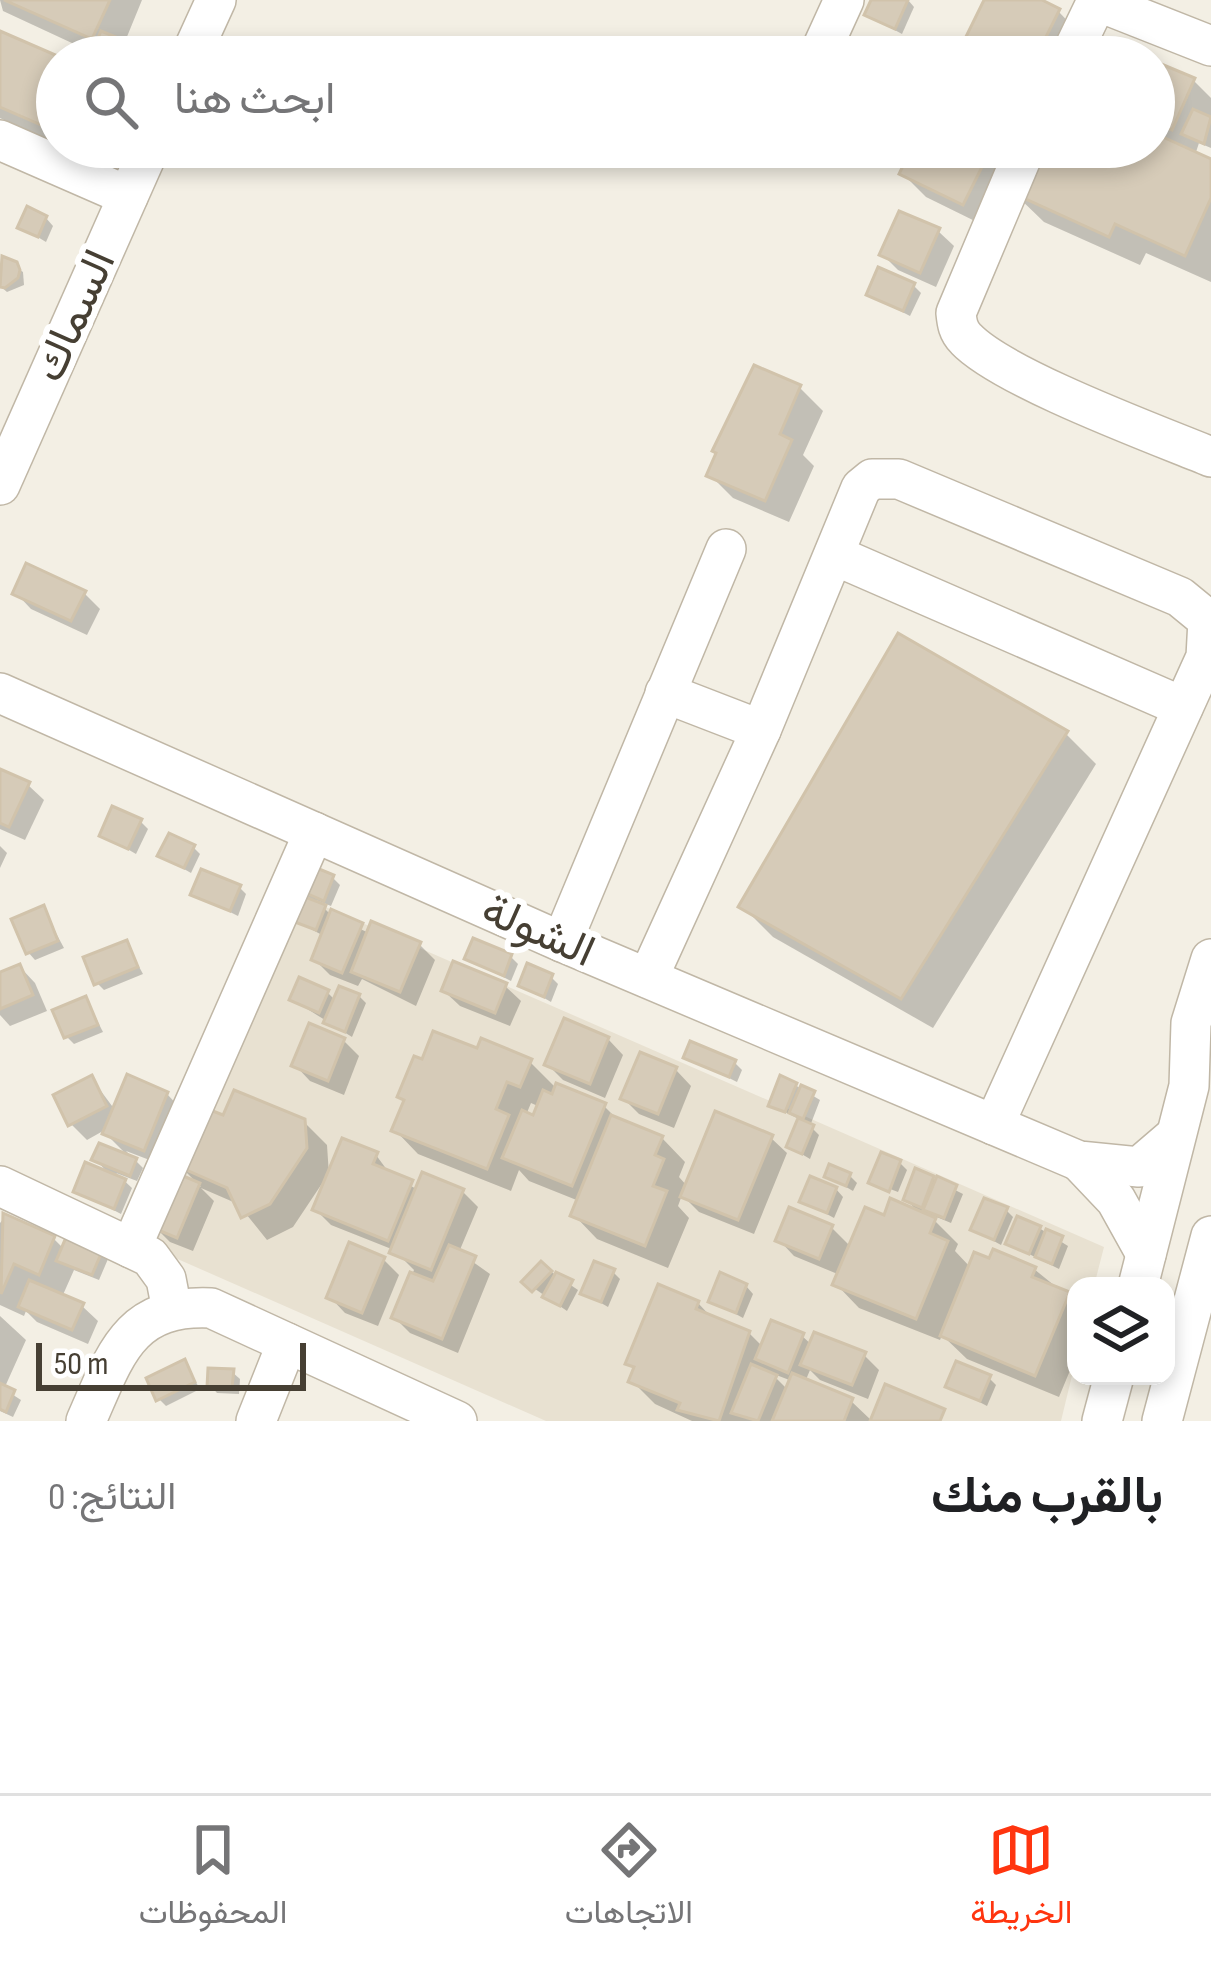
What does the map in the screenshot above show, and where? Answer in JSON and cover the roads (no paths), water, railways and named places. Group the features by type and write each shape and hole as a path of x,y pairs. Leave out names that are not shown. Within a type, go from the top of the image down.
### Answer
{"street":[{"path":"200,36 216,0"},
{"path":"828,36 844,0"},
{"path":"1080,36 1096,1 1211,46"},
{"path":"0,140 36,156"},
{"path":"64,168 128,196"},
{"name":"السماك","path":"0,485 141,168"},
{"path":"1017,168 956,313 958,327 984,354 1030,378 1211,457"},
{"path":"648,978 761,730 861,488 886,476 1180,597 1208,620 1210,639 994,1125"},
{"path":"562,942 726,549"},
{"path":"834,555 1183,706"},
{"name":"الشولة","path":"0,692 562,942 1079,1161 1139,1167 1174,1137"},
{"path":"665,693 761,730"},
{"path":"131,1248 314,832"},
{"path":"1142,1270 1174,1137 1200,1072 1191,1023 1211,959"},
{"name":"الشولة","path":"1079,1161 1116,1200 1142,1270"},
{"path":"0,1186 150,1257 166,1279 172,1310"},
{"path":"1162,1421 1211,1236"},
{"path":"86,1421 120,1345 140,1325 172,1310 212,1308 457,1421"},
{"path":"256,1421 287,1343"},
{"path":"1102,1421 1112,1385"}]}
